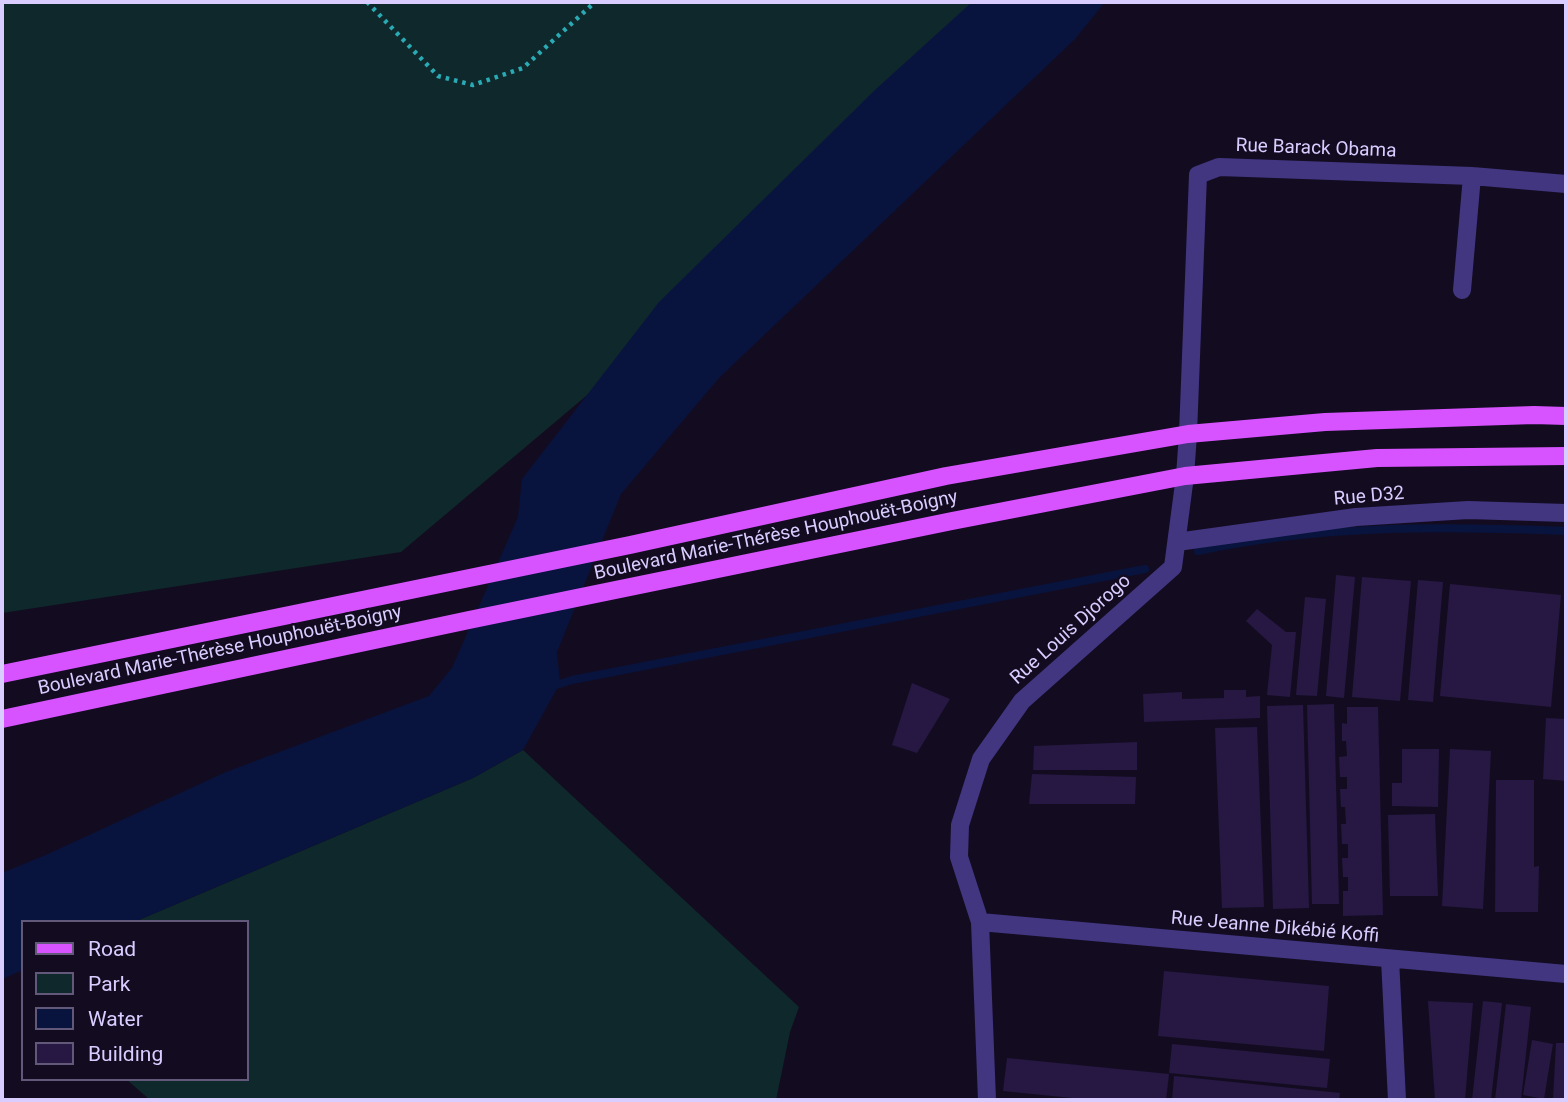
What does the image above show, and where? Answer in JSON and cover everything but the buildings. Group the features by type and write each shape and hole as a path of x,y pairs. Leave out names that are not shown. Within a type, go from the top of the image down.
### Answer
{"main road":[{"name":"Boulevard Marie-Thérèse Houphouët-Boigny","path":"2,674 630,545 946,476 1188,434 1325,422 1566,416"},
{"name":"Boulevard Marie-Thérèse Houphouët-Boigny","path":"2,719 469,620 1185,476 1377,458 1566,456"}],"street":[{"name":"Rue Barack Obama","path":"1185,476 1198,175 1219,167 1472,176 1566,184"},
{"path":"1462,290 1472,176"},
{"name":"Rue Louis Djorogo","path":"987,1100 980,922 959,857 960,825 981,759 1023,701 1173,567 1185,476"},
{"name":"Rue D32","path":"1177,542 1356,517 1468,510 1566,513"},
{"name":"Rue Jeanne Dikébié Koffi","path":"980,922 1566,974"},
{"path":"1390,959 1396,1100"}],"path":[{"path":"367,2 438,76 473,85 523,68 594,2"}],"green space":[{"path":"2,2 1075,2 834,187 401,552 2,613"},
{"path":"523,750 799,1007 790,1032 776,1100 150,1100 128,1081 248,1081 248,920 139,920 473,778"}],"water":[{"path":"972,2 1105,2 1075,39 719,378 621,494 557,652 560,683 523,750 473,778 139,920 21,920 21,971 2,979 2,873 226,772 429,696 452,668 518,517 522,479 659,302 876,89"}],"waterway":[{"path":"1198,551 1290,536 1381,529 1566,531"},
{"path":"550,687 572,680 1145,569"}]}
